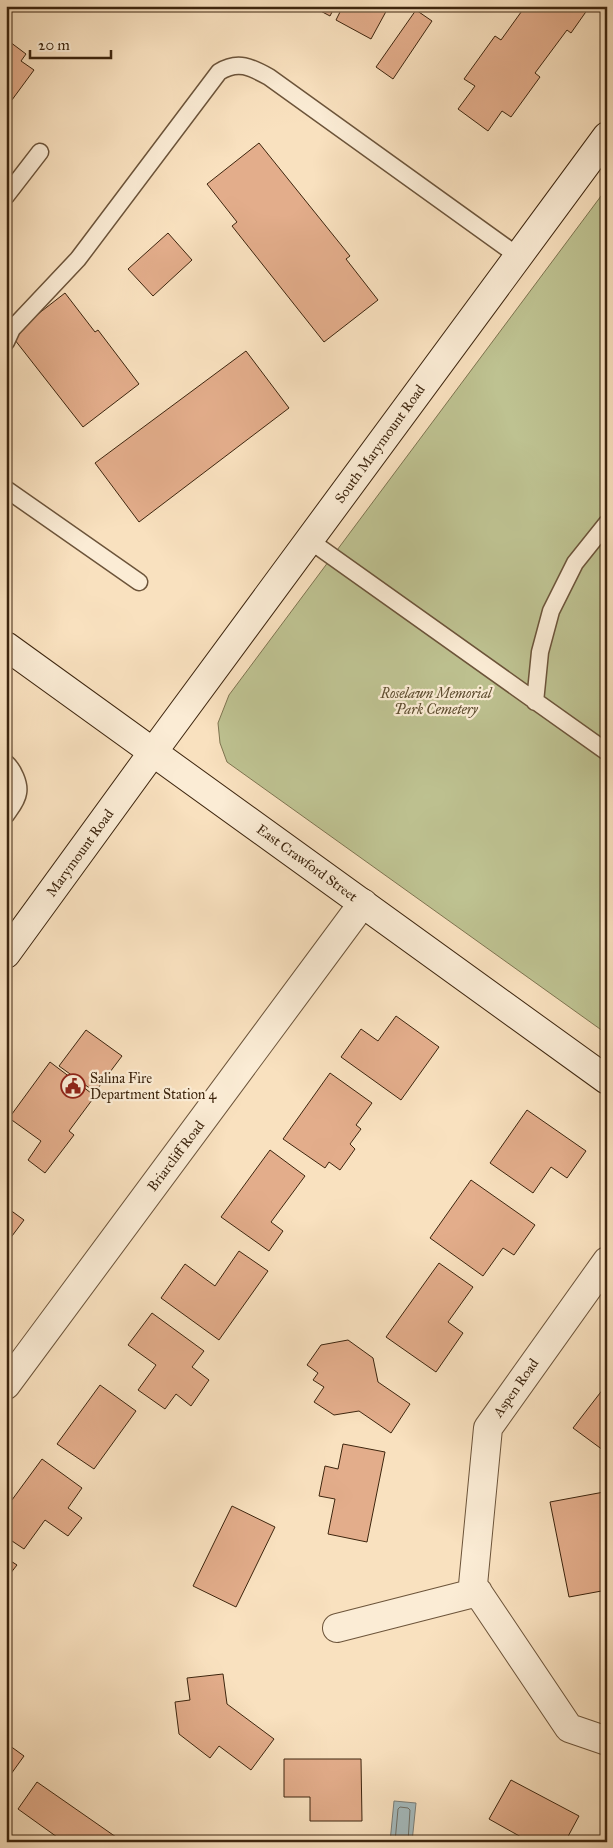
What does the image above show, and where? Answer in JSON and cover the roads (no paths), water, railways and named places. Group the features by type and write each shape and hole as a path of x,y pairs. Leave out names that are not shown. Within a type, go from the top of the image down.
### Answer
{"street":[{"name":"South Marymount Road","path":"153,752 607,136"},
{"name":"East Crawford Street","path":"6,646 607,1080"},
{"name":"Marymount Road","path":"6,954 153,752"},
{"name":"Briarcliff Road","path":"6,1385 363,903"},
{"name":"Aspen Road","path":"607,1261 488,1428 473,1585 569,1728 607,1741"},
{"path":"337,1628 478,1592"}],"lane":[{"path":"6,342 17,324 78,259 219,72 228,66 242,66 255,69 268,77 518,256"},
{"path":"6,196 40,152"},
{"path":"6,489 139,582"},
{"path":"535,702 540,652 551,611 575,563 607,523"},
{"path":"309,540 607,752"},
{"path":"6,763 10,765 17,781 18,793 6,815"}],"water":[{"path":"394,1801 416,1803 412,1842 390,1842"}],"place":[{"name":"Salina Fire Department Station 4","path":"73,1086"}],"park label":[{"name":"Roselawn Memorial Park Cemetery","path":"436,702"}]}
